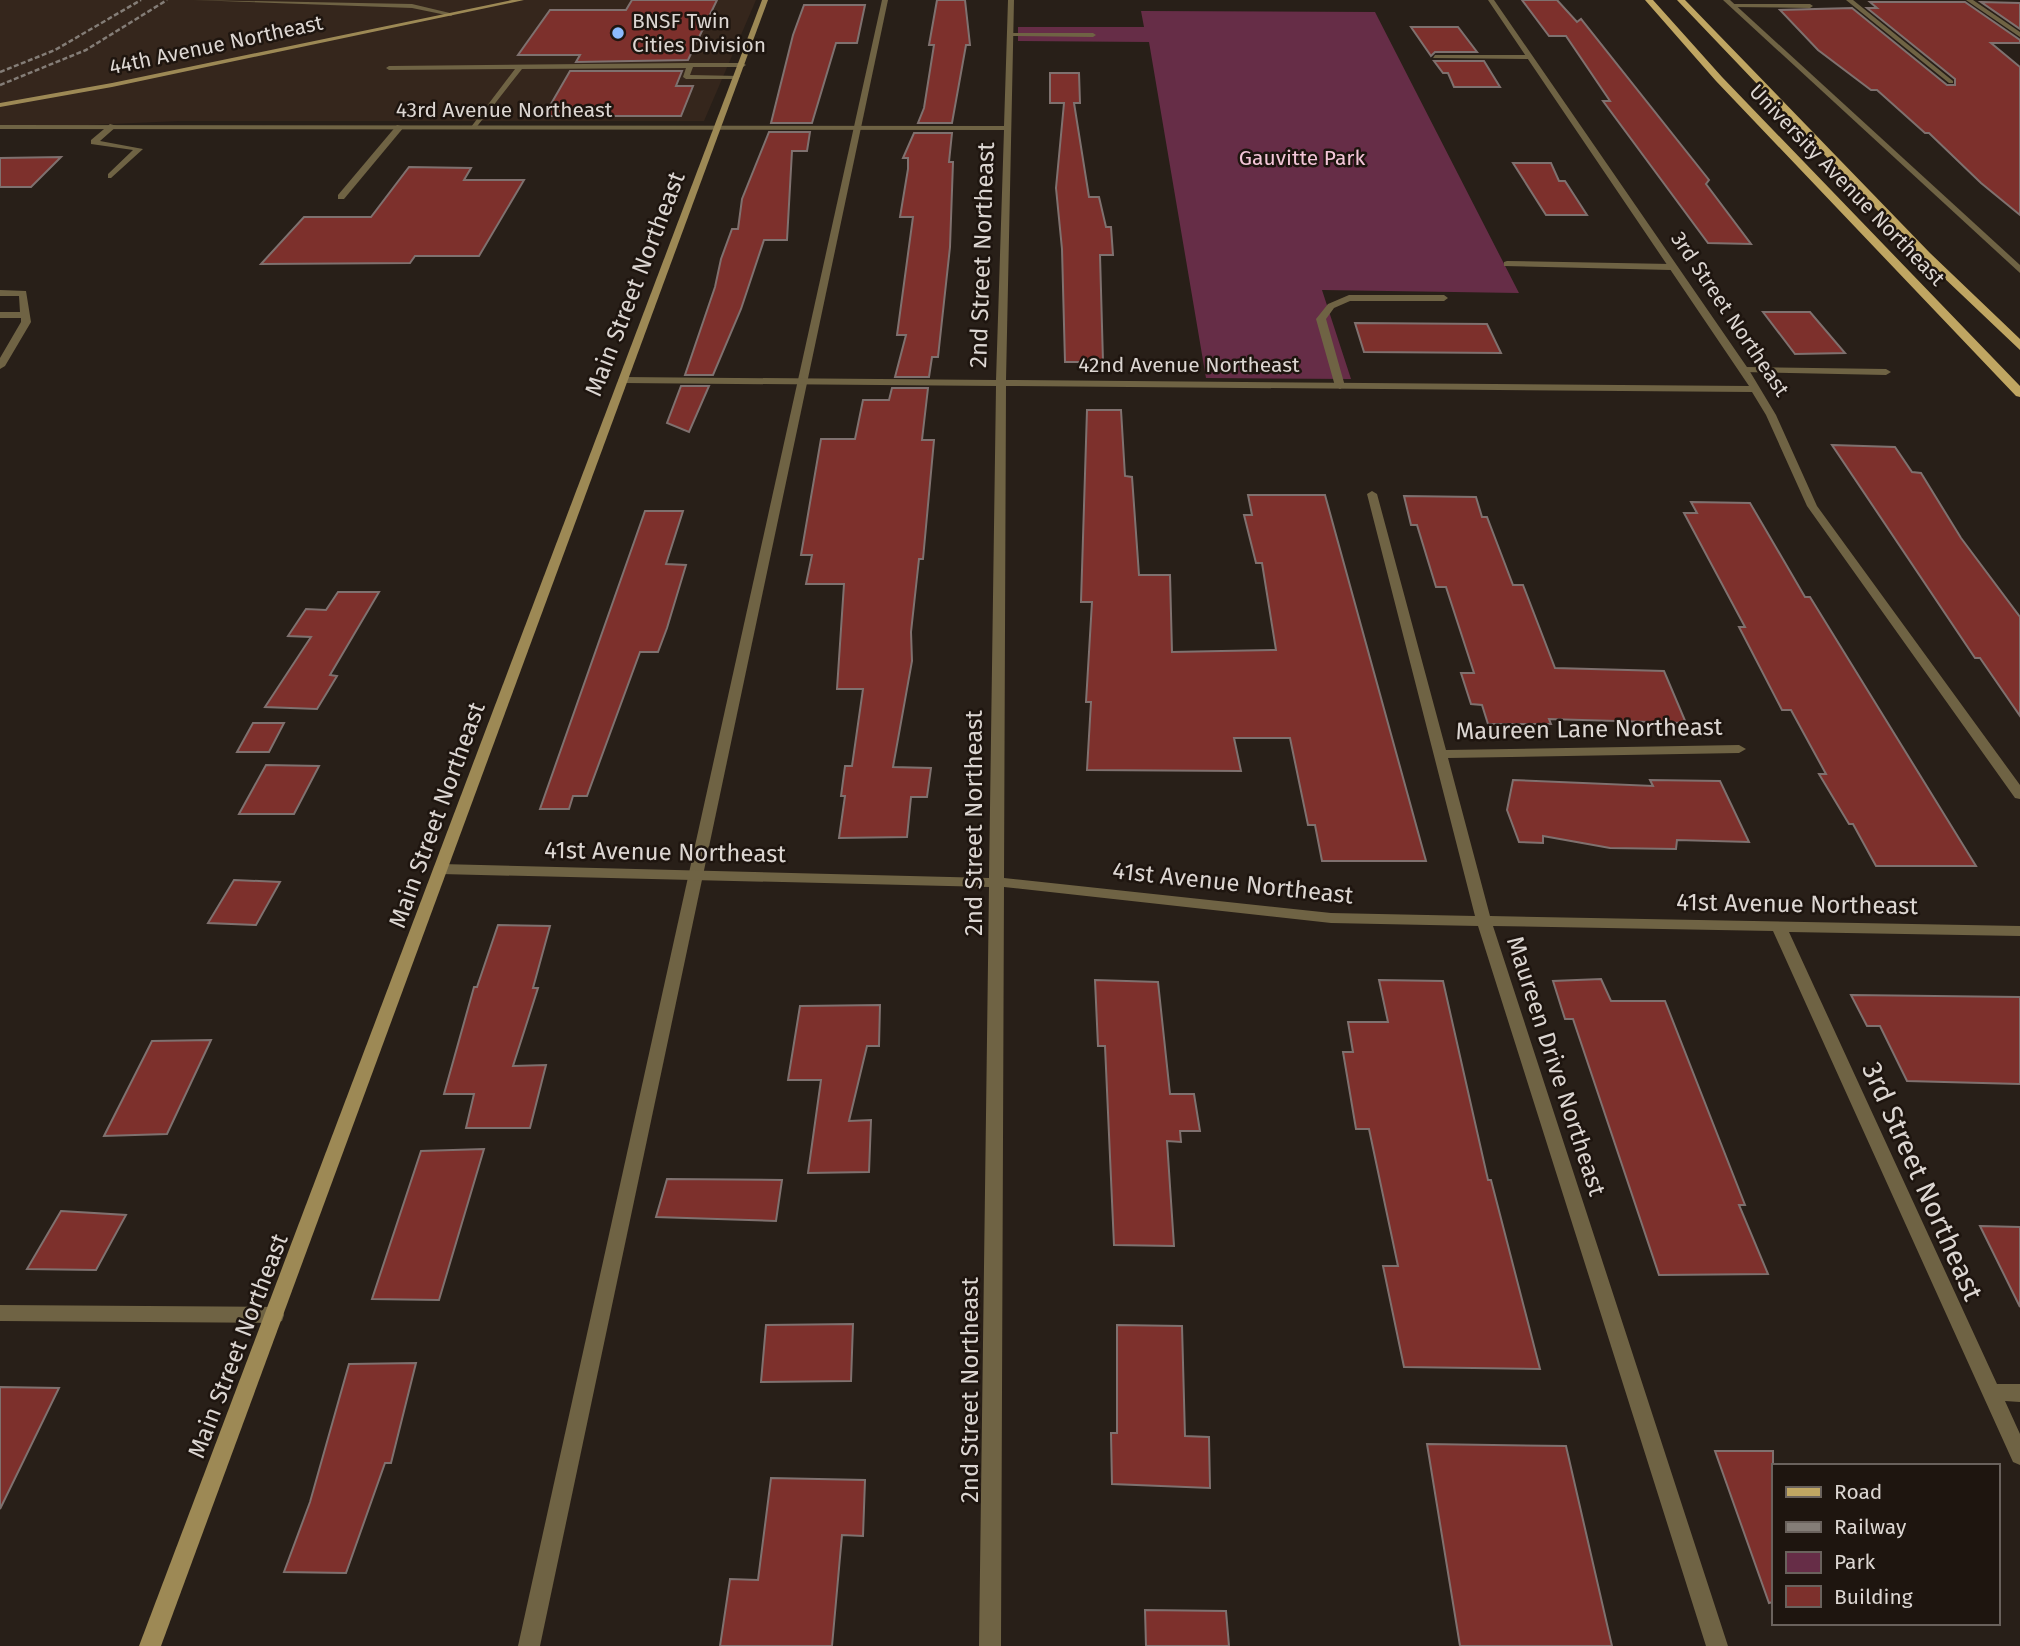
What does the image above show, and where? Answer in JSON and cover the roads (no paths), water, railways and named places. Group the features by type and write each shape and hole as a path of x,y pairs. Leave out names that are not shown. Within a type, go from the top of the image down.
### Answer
{"main road":[{"name":"University Avenue Northeast","path":"1649,0 1719,79 2020,393"},
{"name":"University Avenue Northeast","path":"1681,0 1926,255 2020,346"}],"street":[{"path":"196,0 391,5 451,14"},
{"path":"391,5 398,0"},
{"name":"44th Avenue Northeast","path":"0,104 112,85 521,0"},
{"name":"Main Street Northeast","path":"150,1646 741,71 765,0"},
{"path":"530,1646 885,0"},
{"name":"2nd Street Northeast","path":"990,1646 1001,383 1011,0"},
{"name":"3rd Street Northeast","path":"1491,0 1671,267 1744,370 1771,415 1812,506 2020,795"},
{"path":"1849,0 1951,82"},
{"path":"1969,0 2020,35"},
{"path":"1730,3 1810,6"},
{"name":"University Avenue Northeast","path":"1730,3 2020,270"},
{"path":"1010,35 1093,35"},
{"path":"1435,57 1529,57"},
{"path":"388,68 519,68 558,64 690,65 741,71"},
{"path":"690,65 686,77 741,71"},
{"path":"475,127 519,68"},
{"path":"111,176 139,149 94,142 113,126"},
{"name":"43rd Avenue Northeast","path":"0,127 1008,128"},
{"path":"341,197 400,127"},
{"path":"1507,264 1671,267"},
{"path":"0,293 23,293 26,322 0,366"},
{"path":"1340,386 1321,319 1331,306 1349,298 1444,298"},
{"path":"0,316 25,315"},
{"path":"1744,370 1886,372"},
{"name":"42nd Avenue Northeast","path":"623,380 1754,389"},
{"name":"Maureen Drive Northeast","path":"1373,494 1484,922 1717,1646"},
{"name":"Maureen Lane Northeast","path":"1440,754 1739,749"},
{"name":"41st Avenue Northeast","path":"441,869 997,883 1331,918 2020,931"},
{"name":"3rd Street Northeast","path":"1779,927 2020,1456"},
{"path":"0,1313 275,1315"},
{"path":"1991,1392 2020,1392"}],"railway":[{"path":"0,72 55,50 141,0"},
{"path":"0,85 86,50 167,0"}],"place":[{"name":"BNSF Twin Cities Division","path":"618,33"}],"park label":[{"name":"Gauvitte Park","path":"1302,158"}]}
